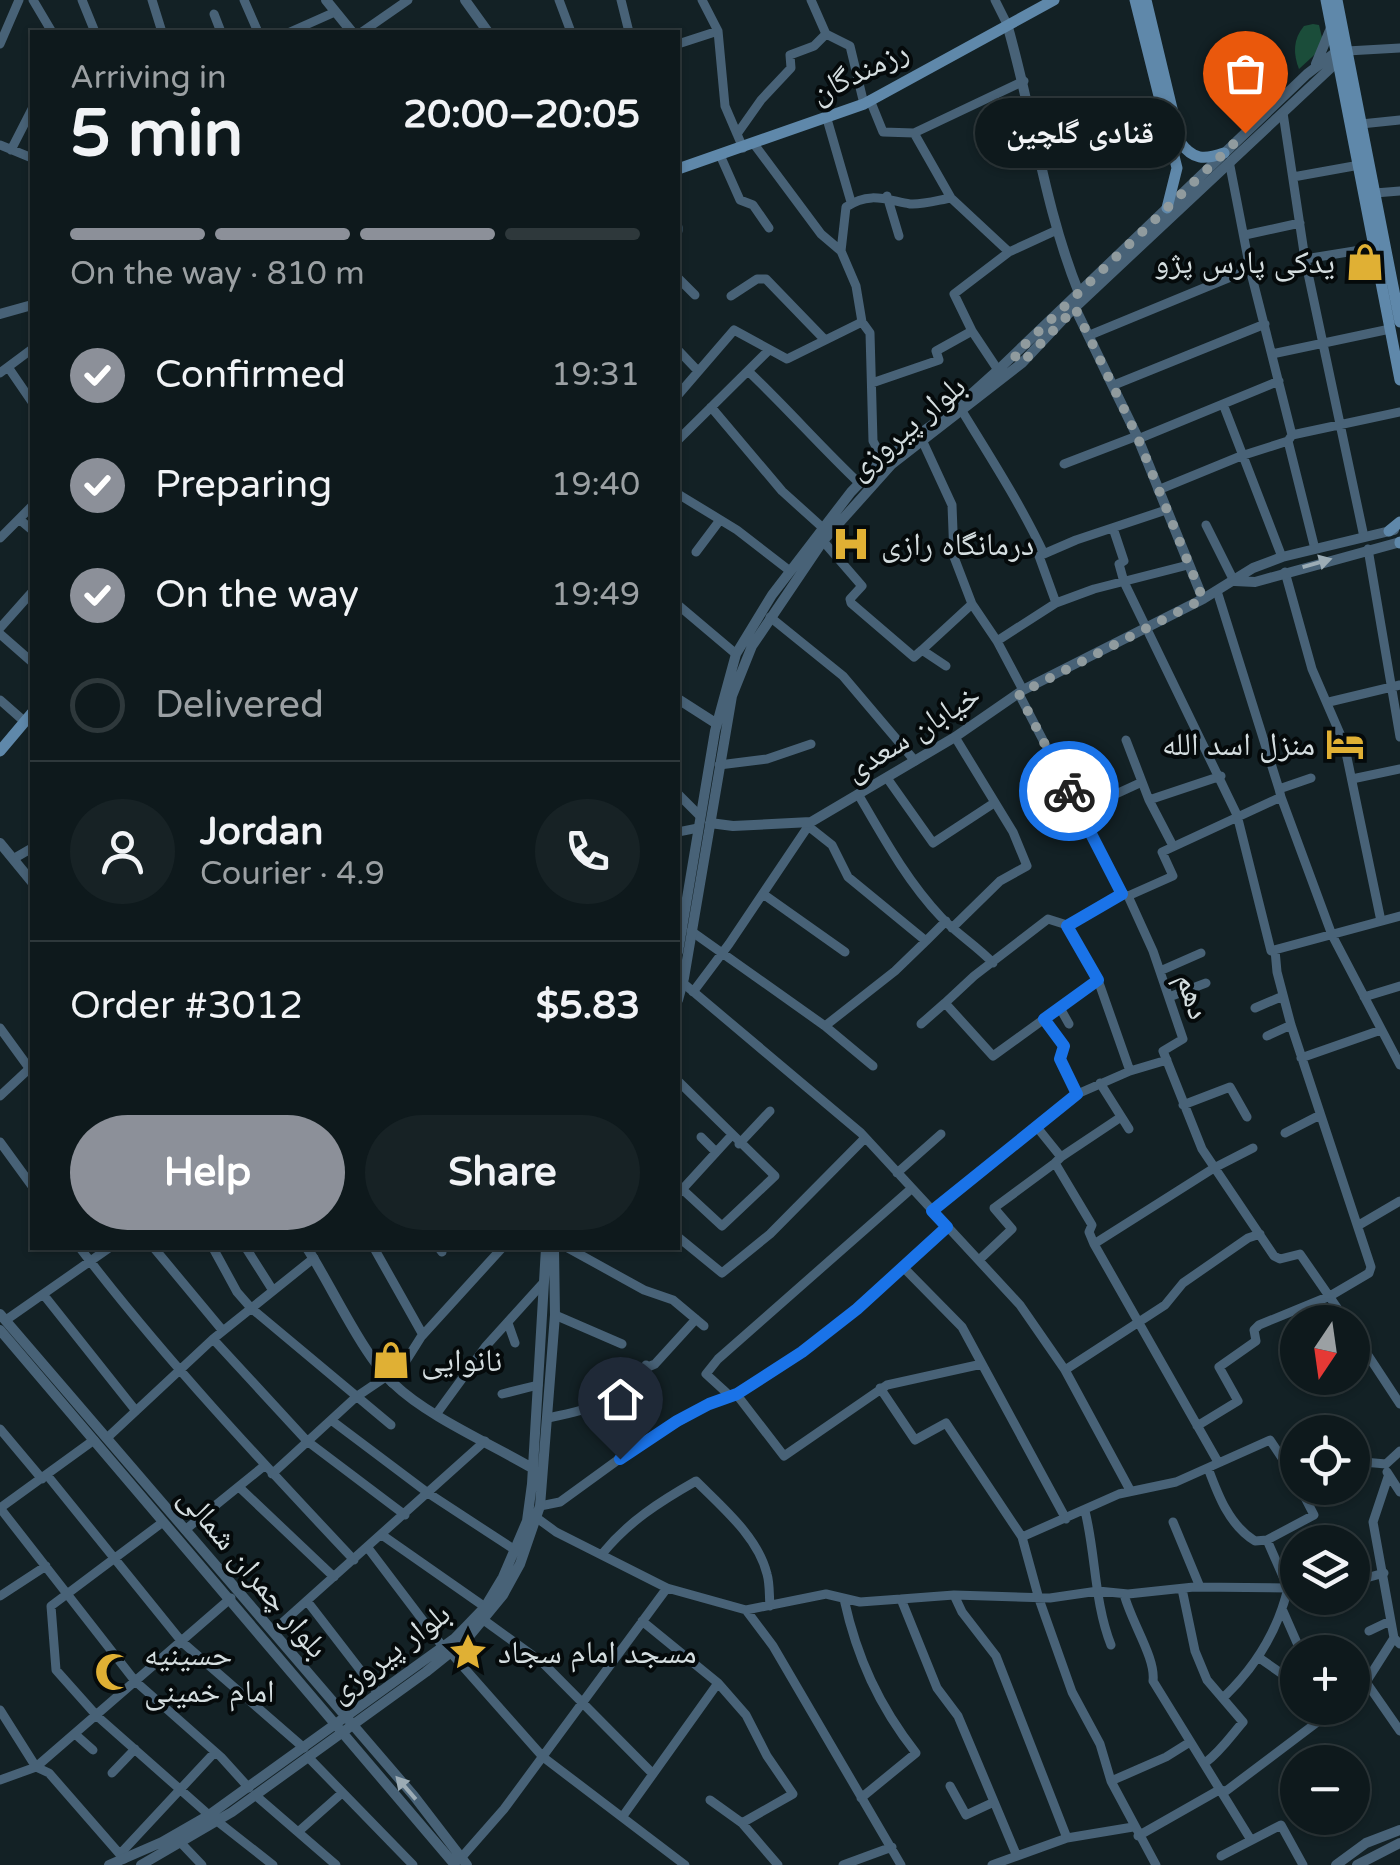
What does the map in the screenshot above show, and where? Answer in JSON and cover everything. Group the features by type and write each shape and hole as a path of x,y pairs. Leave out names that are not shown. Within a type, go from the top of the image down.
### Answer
{"main road":[{"name":"رزمندگان","path":"680,168 867,102 1054,0"},
{"path":"1135,0 1149,34 1177,168 1167,208"},
{"path":"1146,0 1149,34"},
{"path":"1326,0 1361,124 1373,248 1395,325"},
{"path":"1337,0 1343,88 1394,260 1400,380"},
{"path":"1167,107 1180,142 1188,152 1204,159 1227,159"},
{"path":"0,751 29,717"}],"street":[{"path":"0,44 19,0"},
{"path":"33,0 51,30"},
{"path":"82,0 95,30"},
{"path":"152,0 161,30"},
{"path":"244,0 257,30"},
{"path":"326,0 350,30"},
{"path":"465,0 487,30"},
{"path":"559,0 570,30"},
{"path":"621,0 628,30"},
{"path":"702,0 718,31 726,106 736,134 821,234 841,251 856,286 862,322 870,333 873,441 883,460"},
{"path":"810,0 826,34 850,46 867,102 883,132 914,133 1024,81"},
{"path":"994,0 1007,24 1024,81 1056,230 1079,293"},
{"path":"365,30 404,1"},
{"path":"295,30 336,12"},
{"path":"214,14 219,30"},
{"path":"1331,28 1317,73 1343,88"},
{"path":"680,43 718,31"},
{"path":"736,134 791,68 790,56 814,46 826,34"},
{"path":"1340,55 1400,48"},
{"name":"بلوار پیروزی","path":"711,783 719,765 737,682 752,646 823,541 879,476 962,412 1340,55"},
{"name":"بلوار پیروزی","path":"1249,137 1283,113 1317,73"},
{"path":"12,150 30,113"},
{"path":"1283,113 1305,259 1395,686 1400,737"},
{"path":"827,119 851,202"},
{"path":"1361,124 1400,120"},
{"path":"914,133 951,198 1009,252"},
{"path":"0,145 30,157"},
{"path":"720,156 740,200 754,205 770,228"},
{"path":"1227,159 1314,548"},
{"name":"بلوار پیروزی","path":"681,913 711,783 717,724 736,654 790,571 859,483 883,460 958,406 998,370 1018,359 1167,208 1227,159"},
{"path":"1294,176 1363,165"},
{"path":"1375,193 1400,191"},
{"path":"841,251 846,207 851,202 887,196 912,204 951,198"},
{"path":"887,196 899,236"},
{"path":"1246,235 1300,223"},
{"path":"998,370 954,294 1009,252 1056,230"},
{"path":"1305,259 1373,248"},
{"path":"1090,334 1250,268"},
{"path":"731,296 757,279 766,280 825,340"},
{"path":"680,280 695,296"},
{"path":"0,314 30,306"},
{"path":"1075,308 1138,438 1203,599"},
{"path":"680,393 734,330 787,359 862,322"},
{"path":"1114,385 1265,324"},
{"path":"1272,354 1395,325"},
{"path":"872,382 938,360 936,351 972,331"},
{"path":"30,350 4,370 30,400"},
{"path":"680,438 768,350"},
{"path":"680,352 698,371"},
{"path":"748,370 859,483"},
{"path":"1064,464 1279,381"},
{"path":"1223,404 1282,557"},
{"path":"711,407 782,490 823,528"},
{"path":"962,412 1015,504 1029,521 1044,554"},
{"path":"1158,490 1290,438 1400,412"},
{"name":"دهم","path":"922,440 952,506 954,557 972,604 998,641 1160,971 1183,1039 1163,1050 1202,1149 1274,1256 1280,1259 1300,1254 1336,1305"},
{"path":"680,495 737,530 790,571"},
{"path":"0,538 30,508"},
{"path":"1056,603 1039,556 1166,510"},
{"path":"19,519 30,528"},
{"path":"696,552 720,520"},
{"path":"1206,525 1234,581"},
{"path":"1112,528 1124,561 1119,564 1124,582 1237,814 1291,1025 1370,1267 1368,1273 1330,1296 1258,1324 1254,1330 1256,1340 1219,1367 1238,1401 1196,1426"},
{"name":"خیابان سعدی","path":"1234,581 1254,582 1285,572 1396,528"},
{"path":"823,541 862,586 851,604 914,657 972,604"},
{"name":"خیابان سعدی","path":"703,822 733,826 809,824 955,737 1021,692 1217,592 1253,568 1314,548 1400,542"},
{"path":"998,641 1056,603 1188,565"},
{"path":"1285,572 1312,669 1328,702 1352,779 1381,921"},
{"path":"1217,592 1280,793 1332,934 1396,1050 1400,1065"},
{"path":"30,594 0,631 30,660"},
{"path":"680,607 736,654"},
{"path":"770,617 843,676 915,761"},
{"path":"922,650 946,666"},
{"path":"1328,702 1395,686"},
{"path":"680,699 717,724"},
{"path":"0,700 29,717"},
{"path":"825,1026 1000,881 1027,866 1014,832 955,737"},
{"path":"1126,740 1149,800 1173,846"},
{"path":"719,765 767,759 810,744"},
{"path":"1352,779 1400,769"},
{"path":"1149,800 1221,776"},
{"path":"887,778 934,843 994,803"},
{"path":"1067,926 1125,895 1174,876 1162,852 1311,778"},
{"path":"1079,810 1142,782"},
{"path":"858,794 911,881 949,925 977,945 993,963"},
{"path":"680,796 703,822 680,831"},
{"name":"بلوار پیروزی","path":"680,993 692,931 703,822"},
{"path":"693,992 809,824 832,845 848,877 926,941"},
{"path":"0,843 30,879"},
{"path":"14,859 30,849"},
{"path":"762,894 844,952"},
{"path":"1273,950 1400,916"},
{"path":"921,1024 1048,919 1067,926 1098,980 1130,1071"},
{"path":"692,931 825,1026 873,1066"},
{"path":"1160,971 1201,954"},
{"path":"945,1004 993,1056 1098,980"},
{"path":"1169,997 1206,982"},
{"path":"683,983 866,1138 979,1260 1040,1331 1130,1490"},
{"path":"1364,997 1400,986"},
{"path":"1254,1008 1283,996"},
{"path":"1060,1008 1069,1024"},
{"path":"1044,1019 1064,1046 1060,1059 1077,1094"},
{"path":"1267,1036 1291,1025"},
{"path":"0,1028 30,1067"},
{"path":"1301,1058 1382,1030"},
{"path":"932,1211 1077,1094 1166,1060"},
{"path":"0,1096 30,1069"},
{"path":"680,1083 735,1140 776,1176 722,1226 680,1192 716,1152 735,1140 770,1111"},
{"path":"1100,1084 1129,1129"},
{"path":"1182,1105 1230,1087 1247,1118"},
{"path":"1285,1133 1320,1116"},
{"path":"979,1260 1012,1229 994,1208 1122,1118"},
{"path":"1036,1126 1092,1226 1094,1244 1218,1462"},
{"path":"897,1173 941,1134"},
{"path":"701,1137 716,1152"},
{"path":"680,1239 722,1272 770,1234 866,1138"},
{"path":"0,1142 30,1183"},
{"path":"1094,1244 1214,1168 1253,1148"},
{"path":"911,1189 718,1359 706,1374 733,1395 784,1456 880,1388 982,1364"},
{"path":"1359,1225 1399,1205"},
{"path":"540,1506 560,1502 644,1441 733,1395 802,1352 947,1227"},
{"path":"1064,1370 1165,1305 1183,1283 1248,1238 1260,1234"},
{"path":"82,1250 180,1370 354,1560"},
{"path":"107,1250 42,1294 2,1328 321,1707 342,1725"},
{"path":"156,1250 222,1331"},
{"path":"214,1250 237,1292 251,1308 391,1425"},
{"path":"247,1250 272,1289"},
{"path":"375,1250 423,1335"},
{"path":"185,1530 239,1487 307,1442 356,1397 389,1380 423,1335 500,1250"},
{"name":"بلوار پیروزی","path":"306,1753 320,1736 342,1725 378,1693 447,1650 514,1565 515,1550 527,1521 546,1250"},
{"name":"بلوار پیروزی","path":"140,1865 180,1844 484,1620 540,1506 556,1315 554,1250"},
{"path":"548,1418 599,1407 647,1366 656,1364 700,1322 673,1300 644,1290 572,1250"},
{"path":"108,1437 311,1253 389,1380 437,1414 532,1468"},
{"path":"904,1268 962,1326 980,1353 982,1364 1066,1519"},
{"path":"437,1414 486,1346 544,1282"},
{"path":"42,1294 136,1411"},
{"path":"556,1315 622,1344"},
{"path":"508,1323 515,1343"},
{"name":"بلوار چمران شمالی","path":"2,1328 108,1437 273,1631 342,1725 461,1862"},
{"path":"213,1338 307,1442 404,1514"},
{"path":"1370,1358 1400,1404"},
{"path":"502,1394 538,1385"},
{"path":"880,1388 915,1440 946,1423 1022,1537 1072,1692 1100,1744 1111,1781 1156,1865"},
{"path":"331,1420 428,1493 515,1550"},
{"path":"0,1429 116,1559 182,1642 306,1753 413,1865"},
{"path":"94,1440 0,1508 136,1681 336,1865"},
{"path":"1022,1537 1130,1490 1176,1482 1270,1440 1280,1455"},
{"path":"273,1631 485,1441"},
{"path":"1370,1462 1386,1464 1400,1452"},
{"path":"1370,1677 1397,1641 1390,1621 1395,1605 1373,1522 1388,1477 1386,1464"},
{"path":"1208,1468 1217,1492 1238,1526 1254,1541 1267,1540 1314,1515 1310,1505"},
{"path":"1388,1477 1400,1492"},
{"path":"602,1554 622,1529 658,1502 696,1482 735,1520 758,1555 767,1572 770,1606"},
{"path":"239,1487 334,1577"},
{"path":"1086,1511 1103,1626 1111,1645"},
{"path":"537,1518 556,1532 667,1588 746,1610 826,1594 860,1602 954,1595 1039,1599 1098,1590 1124,1594 1200,1588 1280,1589"},
{"path":"163,1522 51,1606 56,1670 96,1716 273,1865"},
{"path":"1173,1522 1200,1588"},
{"path":"382,1535 484,1607"},
{"path":"1267,1540 1280,1564"},
{"path":"368,1548 447,1650 543,1757 685,1865"},
{"path":"0,1596 46,1566"},
{"path":"1370,1577 1384,1573"},
{"path":"461,1862 667,1588"},
{"path":"1182,1589 1195,1651 1208,1680 1244,1722 1222,1751 1206,1763"},
{"path":"1124,1594 1137,1634 1155,1667 1154,1681 1252,1840"},
{"path":"954,1595 996,1656 1067,1838"},
{"path":"0,1780 36,1767 231,1598"},
{"path":"901,1598 936,1688 958,1716 1016,1854"},
{"path":"844,1599 868,1680 916,1753 860,1798"},
{"path":"307,1601 378,1693"},
{"path":"746,1610 772,1646 902,1865"},
{"path":"1224,1696 1250,1672 1281,1615"},
{"path":"484,1620 543,1663 653,1774"},
{"path":"642,1621 718,1683 746,1715 793,1794 742,1824"},
{"path":"1369,1631 1390,1621"},
{"path":"1258,1657 1280,1671"},
{"path":"623,1816 718,1683"},
{"path":"1370,1688 1400,1731"},
{"path":"320,1736 325,1721 321,1707"},
{"path":"0,1710 36,1767 49,1773 122,1856 216,1752"},
{"path":"992,1865 1067,1838 1136,1831 1220,1790 1226,1791 1314,1725"},
{"path":"75,1734 93,1750"},
{"path":"1111,1781 1190,1742"},
{"path":"112,1772 134,1749"},
{"path":"950,1786 966,1814 994,1802"},
{"path":"298,1832 342,1793"},
{"path":"710,1800 742,1824 778,1865"},
{"name":"بلوار پیروزی","path":"110,1865 122,1856 213,1818"},
{"path":"1222,1856 1281,1825 1303,1865"},
{"path":"1336,1865 1366,1844 1400,1830"},
{"path":"1357,1865 1400,1843"},
{"path":"180,1844 202,1865"},
{"path":"845,1865 892,1848"}],"green space":[{"path":"1319,25 1324,46 1299,69 1296,41 1304,26"}],"way so far":[{"path":"1069,791 1019,694 1057,671 1203,599 1137,436 1075,308 1022,363 1014,355 1245,133"}],"place":[{"name":"قنادی گلچین","path":"1245,133"},
{"name":"یدکی پارس پژو","path":"1365,262"},
{"name":"درمانگاه رازی","path":"851,544"},
{"name":"منزل اسد الله","path":"1345,744"},
{"name":"نانوایی","path":"391,1360"},
{"name":"مسجد امام سجاد","path":"468,1652"},
{"name":"حسینیه امام خمینی","path":"114,1672"}],"route":[{"path":"620,1459 677,1421 757,1382 857,1309 947,1227 932,1211 1077,1094 1060,1059 1064,1046 1044,1019 1098,980 1067,926 1122,894 1069,791"}]}
